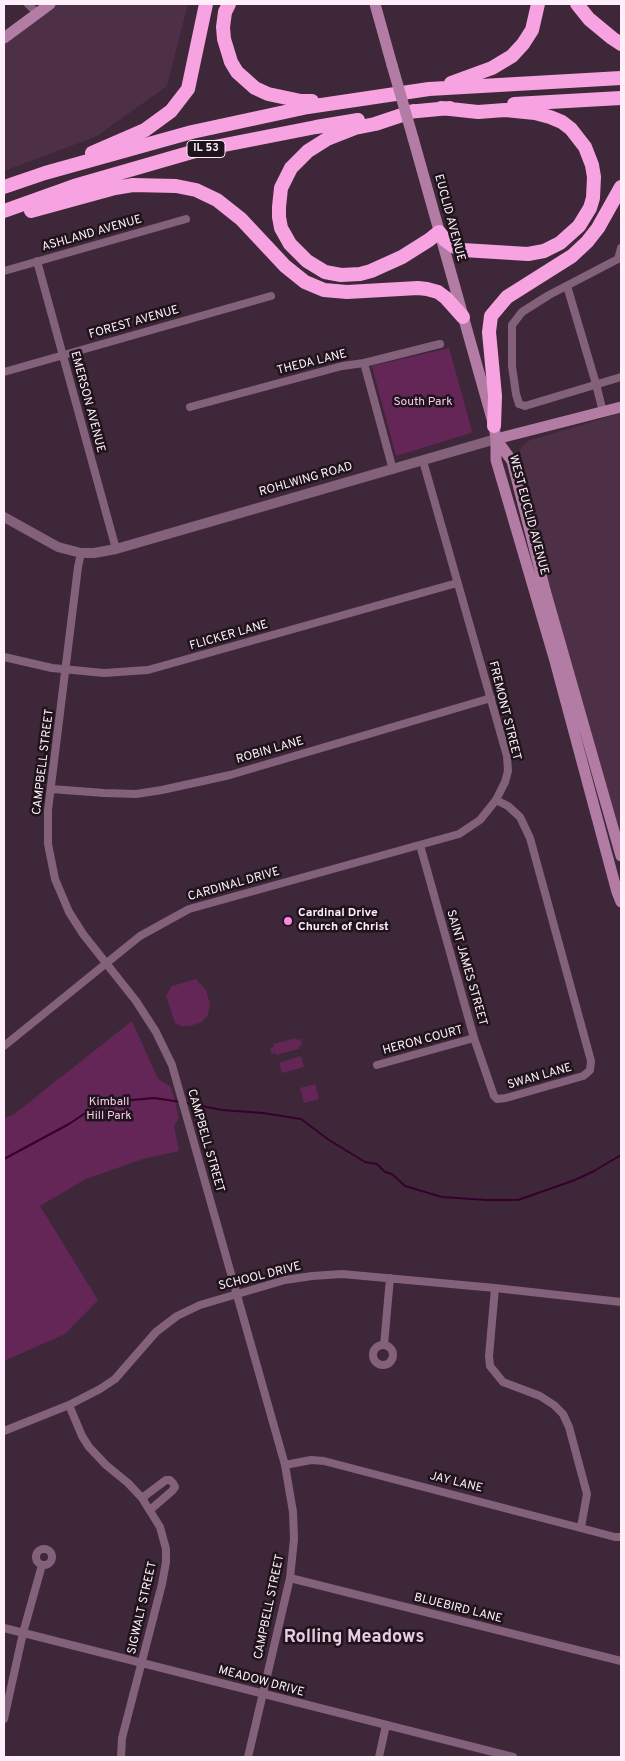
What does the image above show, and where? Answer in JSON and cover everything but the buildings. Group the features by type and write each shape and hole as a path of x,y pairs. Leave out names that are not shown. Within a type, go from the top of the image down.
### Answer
{"highway":[{"path":"45,173 145,130 171,111 188,89 206,4"},
{"path":"229,4 224,27 227,52 237,72 255,88 283,98 301,101 353,100"},
{"path":"429,89 468,78 500,64 512,56 532,30 538,4"},
{"path":"577,4 589,19 621,44"},
{"name":"IL 53","path":"4,187 45,173 192,132 308,107 429,89 621,78"},
{"name":"IL 53","path":"4,211 74,186 199,150 316,126 441,108 621,98"},
{"path":"414,111 339,133 308,151 291,168 281,188 279,207 281,228 290,244 307,262 325,272 341,275 360,274 371,271 418,248 439,232 453,246 463,250 522,254 544,251 569,236 585,218 593,198 592,165 585,147 562,122 535,113 505,110 478,112 441,108"},
{"path":"4,218 115,188 149,184 186,187 196,190 224,205 241,218 285,266 305,282 324,290 347,292 427,289 438,292 446,298 463,317"},
{"path":"495,432 495,396 489,332 491,316 507,297 583,247 598,228 621,187"}],"main road":[{"path":"4,38 50,4"},
{"name":"EUCLID AVENUE","path":"375,4 495,432"},
{"name":"ROHLWING ROAD","path":"495,432 621,407"},
{"name":"WEST EUCLID AVENUE","path":"495,432 512,461 545,590 621,856"},
{"name":"WEST EUCLID AVENUE","path":"495,432 496,460 557,670 621,902"}],"street":[{"path":"28,4 36,13"},
{"name":"ASHLAND AVENUE","path":"4,271 186,219"},
{"path":"621,248 618,259 549,295 522,312 512,325 512,366 519,404 525,406 621,377"},
{"name":"EMERSON AVENUE","path":"37,261 116,549"},
{"path":"568,286 603,412"},
{"name":"FOREST AVENUE","path":"4,372 271,296"},
{"name":"THEDA LANE","path":"190,407 342,366 364,363 440,344"},
{"path":"364,363 392,470"},
{"name":"ROHLWING ROAD","path":"4,517 58,548 81,553 116,549 392,470 495,432"},
{"name":"FREMONT STREET","path":"423,460 506,756 508,771 502,790 496,800"},
{"name":"CAMPBELL STREET","path":"81,553 48,810 48,844 55,879 69,912 82,934 107,963 136,1002 156,1032 172,1065 285,1465 293,1512 294,1540 290,1578 248,1757"},
{"name":"FLICKER LANE","path":"4,656 26,663 66,669 119,673 155,669 457,583"},
{"name":"ROBIN LANE","path":"51,789 112,794 136,794 162,790 230,775 491,698"},
{"name":"CARDINAL DRIVE","path":"5,1042 140,936 189,909 459,834 480,820 496,800"},
{"name":"SWAN LANE","path":"494,1096 497,1099 506,1098 583,1076 590,1070 591,1061 527,830 515,812 496,800"},
{"name":"SAINT JAMES STREET","path":"420,845 474,1038 494,1096"},
{"name":"HERON COURT","path":"377,1065 474,1038"},
{"name":"SCHOOL DRIVE","path":"4,1431 69,1405 100,1389 115,1379 156,1332 177,1316 200,1305 285,1280 342,1274 621,1302"},
{"path":"384,1345 390,1278"},
{"path":"495,1288 489,1356 490,1366 503,1382 540,1396 554,1405 563,1414 569,1427 587,1494 581,1527"},
{"name":"SIGWALT STREET","path":"69,1405 82,1436 89,1446 106,1465 128,1482 142,1498 164,1538 166,1562 162,1584 122,1738 120,1757"},
{"name":"JAY LANE","path":"285,1465 311,1460 324,1461 621,1537"},
{"path":"142,1498 166,1480 170,1480 173,1483 172,1491 150,1510"},
{"path":"4,1719 23,1632 42,1565"},
{"name":"BLUEBIRD LANE","path":"290,1578 621,1661"},
{"name":"MEADOW DRIVE","path":"4,1628 508,1757"},
{"path":"379,1757 386,1726"}],"shaded area":[{"path":"50,4 188,4 167,86 97,136 4,171 4,38"},
{"path":"621,413 621,842 541,566 529,502 518,459 521,447 528,441"}],"green space":[{"name":"South Park","path":"449,348 472,431 471,433 396,456 372,366"},
{"path":"196,979 206,990 210,1004 208,1015 202,1022 190,1026 181,1026 175,1023 166,996 172,986"},
{"name":"Kimball Hill Park","path":"132,1021 158,1079 171,1087 179,1118 174,1126 179,1151 143,1159 86,1179 40,1206 98,1300 65,1334 4,1361 4,1118 13,1115"},
{"path":"296,1038 297,1040 301,1039 302,1045 299,1046 299,1049 276,1055 276,1053 272,1054 270,1048 274,1047 274,1044"},
{"path":"301,1056 304,1067 282,1073 279,1063"},
{"path":"315,1084 319,1099 304,1103 300,1088"}],"waterway":[{"path":"4,1159 69,1124 90,1110 110,1102 154,1098 181,1102"},
{"path":"186,1103 222,1110 263,1113 301,1119 329,1140 365,1162 377,1164 405,1186 442,1197 518,1200 575,1180 621,1155"}],"place":[{"name":"Cardinal Drive Church of Christ","path":"288,921"}],"district":[{"name":"Rolling Meadows","path":"354,1638"}]}
